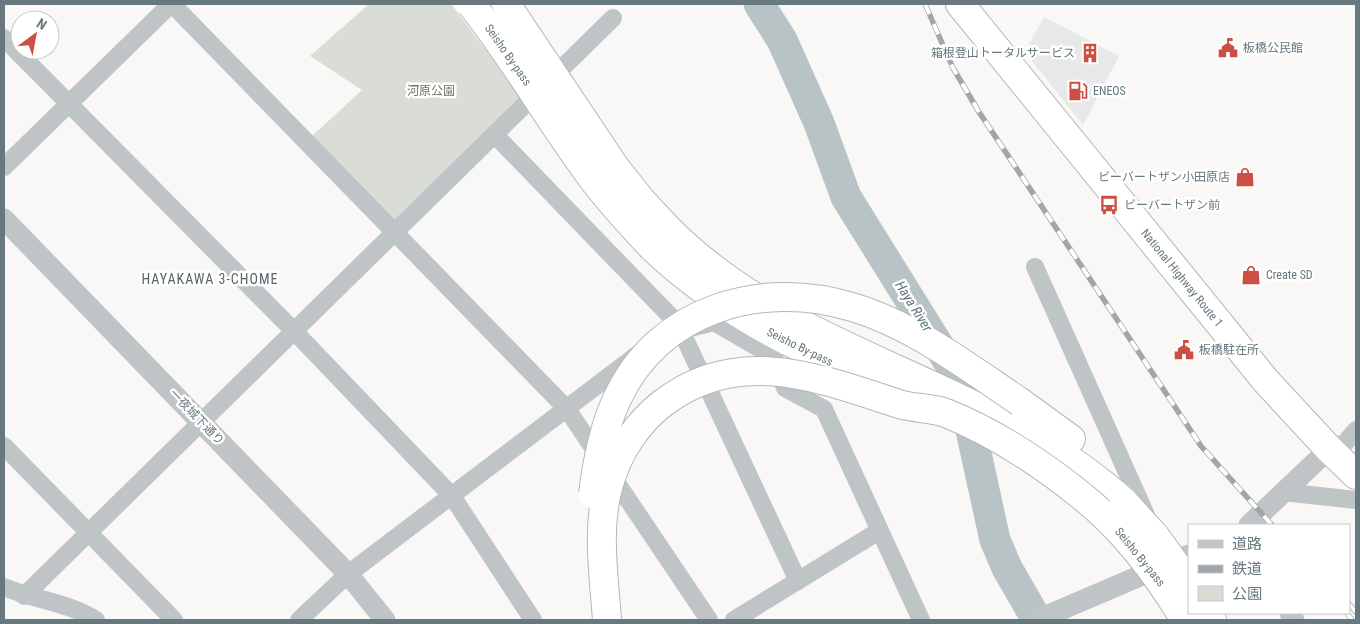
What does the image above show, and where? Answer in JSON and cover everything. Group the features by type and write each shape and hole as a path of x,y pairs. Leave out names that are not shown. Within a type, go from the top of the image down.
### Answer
{"highway":[{"name":"Seisho By-pass","path":"472,4 524,75 560,132 596,183 670,264 711,297 784,341 944,412 996,439 1051,473 1105,516 1148,564 1185,620"},
{"name":"Seisho By-pass","path":"506,4 615,167 659,219 710,267 765,305 795,322 946,390 1025,430 1078,464 1124,502 1155,536 1188,582"},
{"name":"National Highway Route 1","path":"960,4 1266,381 1329,449 1356,475"},
{"path":"594,620 590,524 600,448 611,412 637,364 663,338 683,323 728,303 771,296 813,298 853,307 903,329 977,373 1066,435 1110,477 1116,484 1124,502"},
{"path":"607,620 602,542 603,519 610,481 617,462 633,433 643,421 672,396 711,377 745,370 764,370 804,376 900,405 944,412"}],"street":[{"path":"4,167 172,4 567,409 709,620"},
{"path":"24,596 613,18"},
{"path":"4,38 294,331 452,496 533,620"},
{"path":"495,135 680,327 798,581"},
{"name":"一夜城下通り","path":"4,219 348,574 385,620"},
{"path":"1035,267 1168,564"},
{"path":"299,620 348,574 567,409 680,327 714,322 774,357 785,388 824,409 921,620"},
{"path":"1250,524 1329,449 1345,443 1356,430"},
{"path":"4,446 174,620"},
{"path":"1283,492 1356,500"},
{"path":"734,620 879,531"},
{"path":"1037,620 1188,555"},
{"path":"4,587 24,596 81,611 96,620"}],"shaded area":[{"name":"ENEOS","path":"1044,17 1119,56 1083,125 1025,52"}],"green space":[{"name":"河原公園","path":"369,4 451,4 523,99 394,221 312,136 362,90 310,56"}],"waterway":[{"name":"Haya River","path":"759,4 782,40 819,123 846,197 960,380 995,540 1007,568 1037,620"}],"railway":[{"path":"925,4 953,68 979,112 1201,446 1271,524"},
{"path":"1350,605 1356,612"},
{"path":"1348,614 1352,620"}],"place":[{"name":"板橋公民館","path":"1228,48"},
{"name":"箱根登山トータルサービス","path":"1090,53"},
{"name":"ENEOS","path":"1078,91"},
{"name":"ビーバートザン小田原店","path":"1245,177"},
{"name":"ビーバートザン前","path":"1109,205"},
{"name":"Create SD","path":"1251,275"},
{"name":"板橋駐在所","path":"1184,350"}],"district":[{"name":"HAYAKAWA 3-CHOME","path":"210,279"}]}
